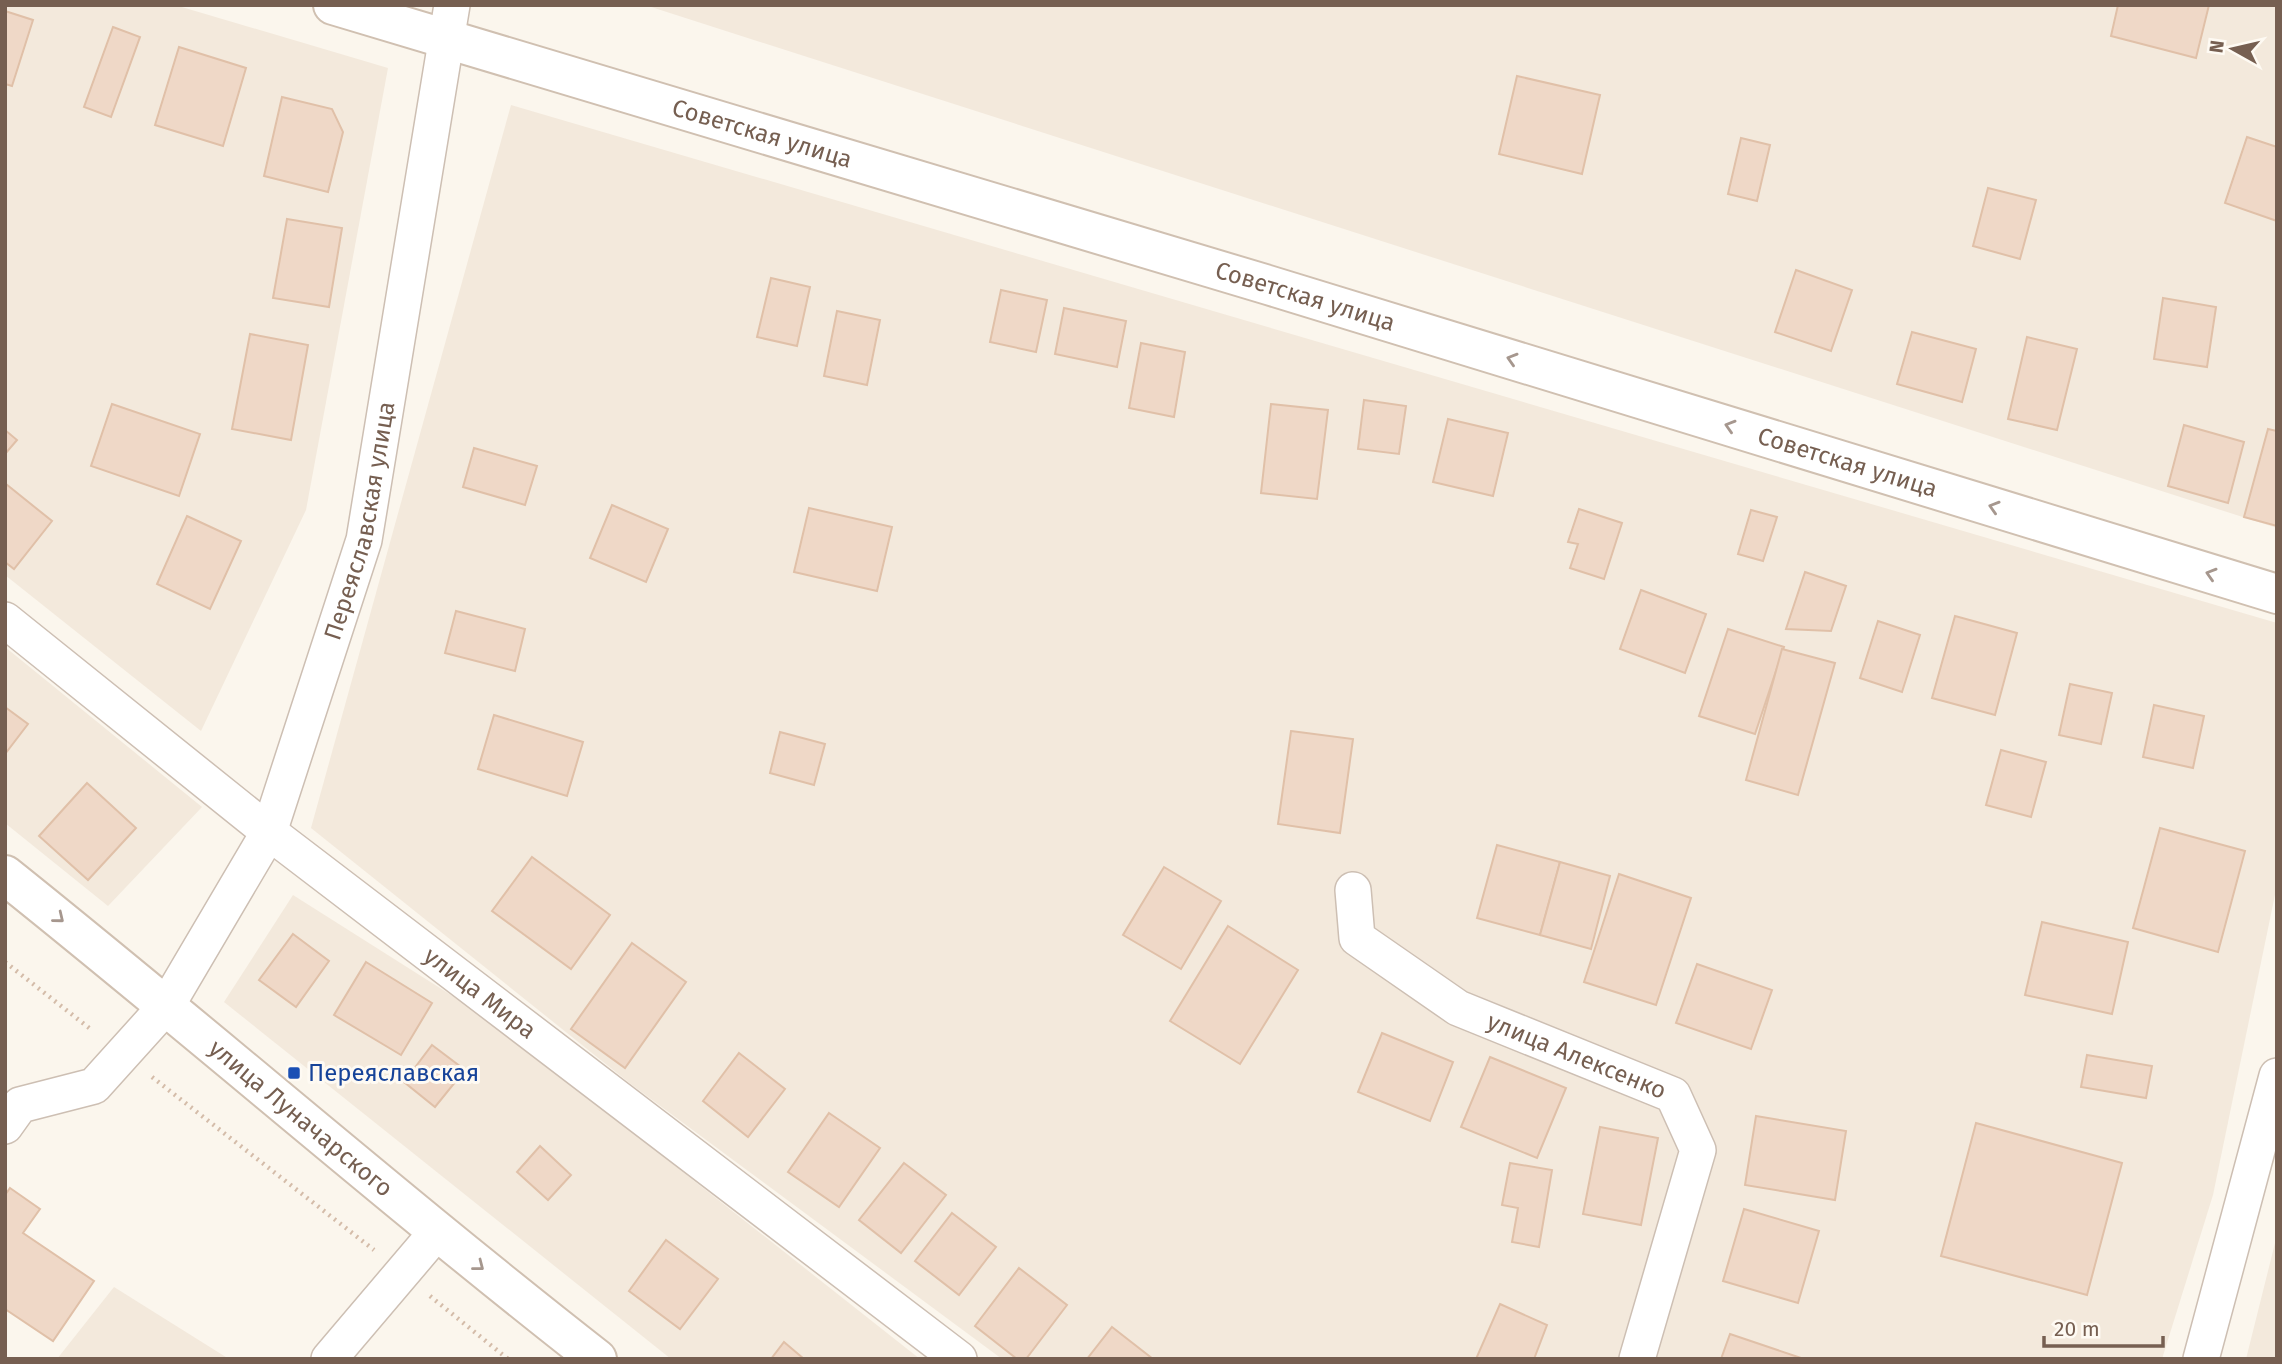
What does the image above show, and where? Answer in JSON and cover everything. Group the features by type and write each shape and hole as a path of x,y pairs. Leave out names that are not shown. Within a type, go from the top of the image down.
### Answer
{"main road":[{"name":"Советская улица","path":"333,5 449,22 1242,277 2277,593"},
{"name":"улица Луначарского","path":"5,875 167,1004 436,1233 597,1359"}],"street":[{"name":"Переяславская улица","path":"5,1126 20,1105 94,1086 167,1004 269,832 364,540 449,22"},
{"name":"улица Мира","path":"5,620 269,832 959,1359"},
{"name":"улица Алексенко","path":"1353,890 1357,938 1458,1008 1673,1095 1698,1150 1637,1359"},
{"path":"2201,1359 2277,1076"},
{"path":"329,1359 436,1233"}],"path":[{"path":"5,962 508,1359"}],"shaded area":[{"path":"5,5 175,5 388,68 306,510 201,731 5,575"},
{"path":"645,5 2277,5 2277,528"},
{"path":"511,105 2277,623 2277,885 2213,1195 2162,1359 1002,1359 632,1085 311,828"},
{"path":"5,647 202,807 108,906 5,823"},
{"path":"293,895 489,1019 920,1359 671,1359 224,1002"},
{"path":"2277,1235 2277,1359 2246,1359"},
{"path":"114,1287 229,1359 57,1359"}],"building":[{"path":"2118,5 2209,5 2196,58 2111,36"},
{"path":"5,11 33,20 12,86 5,84"},
{"path":"113,27 140,37 111,117 84,107"},
{"path":"179,47 246,68 223,146 155,125"},
{"path":"1517,76 1600,95 1582,174 1499,154"},
{"path":"282,97 332,109 343,132 328,192 264,176"},
{"path":"2247,137 2277,147 2277,221 2225,203"},
{"path":"1741,138 1770,145 1757,201 1728,194"},
{"path":"1988,188 2036,200 2020,259 1973,246"},
{"path":"287,219 342,228 329,307 273,298"},
{"path":"1796,270 1852,290 1831,351 1775,332"},
{"path":"771,278 810,287 797,346 757,337"},
{"path":"1001,290 1047,300 1036,352 990,342"},
{"path":"2163,298 2216,307 2207,367 2154,359"},
{"path":"1064,308 1126,321 1117,367 1055,354"},
{"path":"837,311 880,320 867,385 824,376"},
{"path":"1912,332 1976,349 1962,402 1897,384"},
{"path":"250,334 308,345 291,440 232,429"},
{"path":"2027,337 2077,349 2057,430 2008,419"},
{"path":"1141,343 1185,352 1174,417 1129,408"},
{"path":"1364,400 1406,406 1399,454 1358,449"},
{"path":"112,404 200,434 179,496 91,466"},
{"path":"1271,404 1328,410 1317,499 1261,493"},
{"path":"1448,419 1508,433 1493,496 1433,482"},
{"path":"2184,425 2244,442 2228,503 2168,486"},
{"path":"2268,429 2277,431 2277,526 2244,517"},
{"path":"5,430 17,440 5,454"},
{"path":"474,448 537,466 525,505 463,487"},
{"path":"6,484 52,521 14,569 5,562"},
{"path":"612,505 668,529 646,582 590,558"},
{"path":"809,508 892,527 877,591 794,572"},
{"path":"1579,509 1622,523 1604,579 1570,568 1578,544 1568,542"},
{"path":"1751,510 1777,517 1763,561 1738,554"},
{"path":"187,516 241,541 210,609 157,584"},
{"path":"1805,572 1846,586 1831,631 1786,629"},
{"path":"1641,590 1706,614 1685,673 1620,649"},
{"path":"456,611 525,629 515,671 445,653"},
{"path":"1955,616 2017,633 1995,715 1932,698"},
{"path":"1878,621 1920,635 1902,692 1860,678"},
{"path":"1728,629 1784,647 1755,734 1699,716"},
{"path":"1782,649 1835,663 1798,795 1746,780"},
{"path":"2070,684 2112,693 2101,744 2059,735"},
{"path":"2154,705 2204,716 2193,768 2143,757"},
{"path":"5,707 28,724 5,754"},
{"path":"494,715 583,742 567,796 478,769"},
{"path":"1291,731 1353,739 1340,833 1278,824"},
{"path":"780,732 825,744 814,785 770,773"},
{"path":"2001,750 2046,762 2031,817 1986,805"},
{"path":"87,783 136,828 88,880 39,836"},
{"path":"2160,828 2245,851 2218,952 2133,928"},
{"path":"1497,845 1560,862 1540,935 1477,918"},
{"path":"532,857 610,915 571,969 492,911"},
{"path":"1560,862 1610,876 1591,949 1540,935"},
{"path":"1164,867 1221,901 1181,969 1123,935"},
{"path":"1619,874 1691,898 1656,1005 1584,982"},
{"path":"2042,922 2128,942 2112,1014 2025,995"},
{"path":"1228,926 1298,970 1240,1064 1170,1021"},
{"path":"293,934 329,961 296,1007 259,980"},
{"path":"632,943 686,982 625,1068 571,1029"},
{"path":"366,962 432,1003 401,1055 334,1015"},
{"path":"1697,964 1772,990 1751,1049 1676,1023"},
{"path":"1382,1033 1453,1062 1430,1121 1358,1092"},
{"path":"432,1045 465,1070 435,1107 404,1082"},
{"path":"739,1053 785,1089 748,1137 703,1101"},
{"path":"2087,1055 2152,1066 2146,1098 2081,1087"},
{"path":"1490,1057 1566,1088 1537,1158 1461,1127"},
{"path":"829,1113 880,1148 839,1207 788,1172"},
{"path":"1756,1116 1846,1131 1835,1200 1745,1185"},
{"path":"1976,1123 2122,1163 2087,1295 1941,1256"},
{"path":"1600,1127 1658,1138 1641,1225 1583,1214"},
{"path":"540,1146 571,1175 548,1200 517,1172"},
{"path":"904,1163 946,1195 901,1253 859,1220"},
{"path":"1510,1163 1552,1170 1539,1247 1512,1242 1518,1208 1502,1205"},
{"path":"10,1188 40,1209 23,1233 94,1281 53,1341 5,1309 5,1195"},
{"path":"1744,1209 1819,1231 1798,1303 1723,1281"},
{"path":"952,1213 996,1247 959,1295 915,1261"},
{"path":"666,1240 718,1279 680,1329 629,1291"},
{"path":"1019,1268 1067,1305 1026,1359 1017,1359 975,1326"},
{"path":"1500,1304 1547,1325 1534,1359 1476,1359"},
{"path":"1112,1327 1153,1359 1087,1359"},
{"path":"1730,1334 1801,1358 1801,1359 1721,1359"},
{"path":"784,1342 804,1359 771,1359"}],"place":[{"name":"Переяславская","path":"294,1073"}]}
